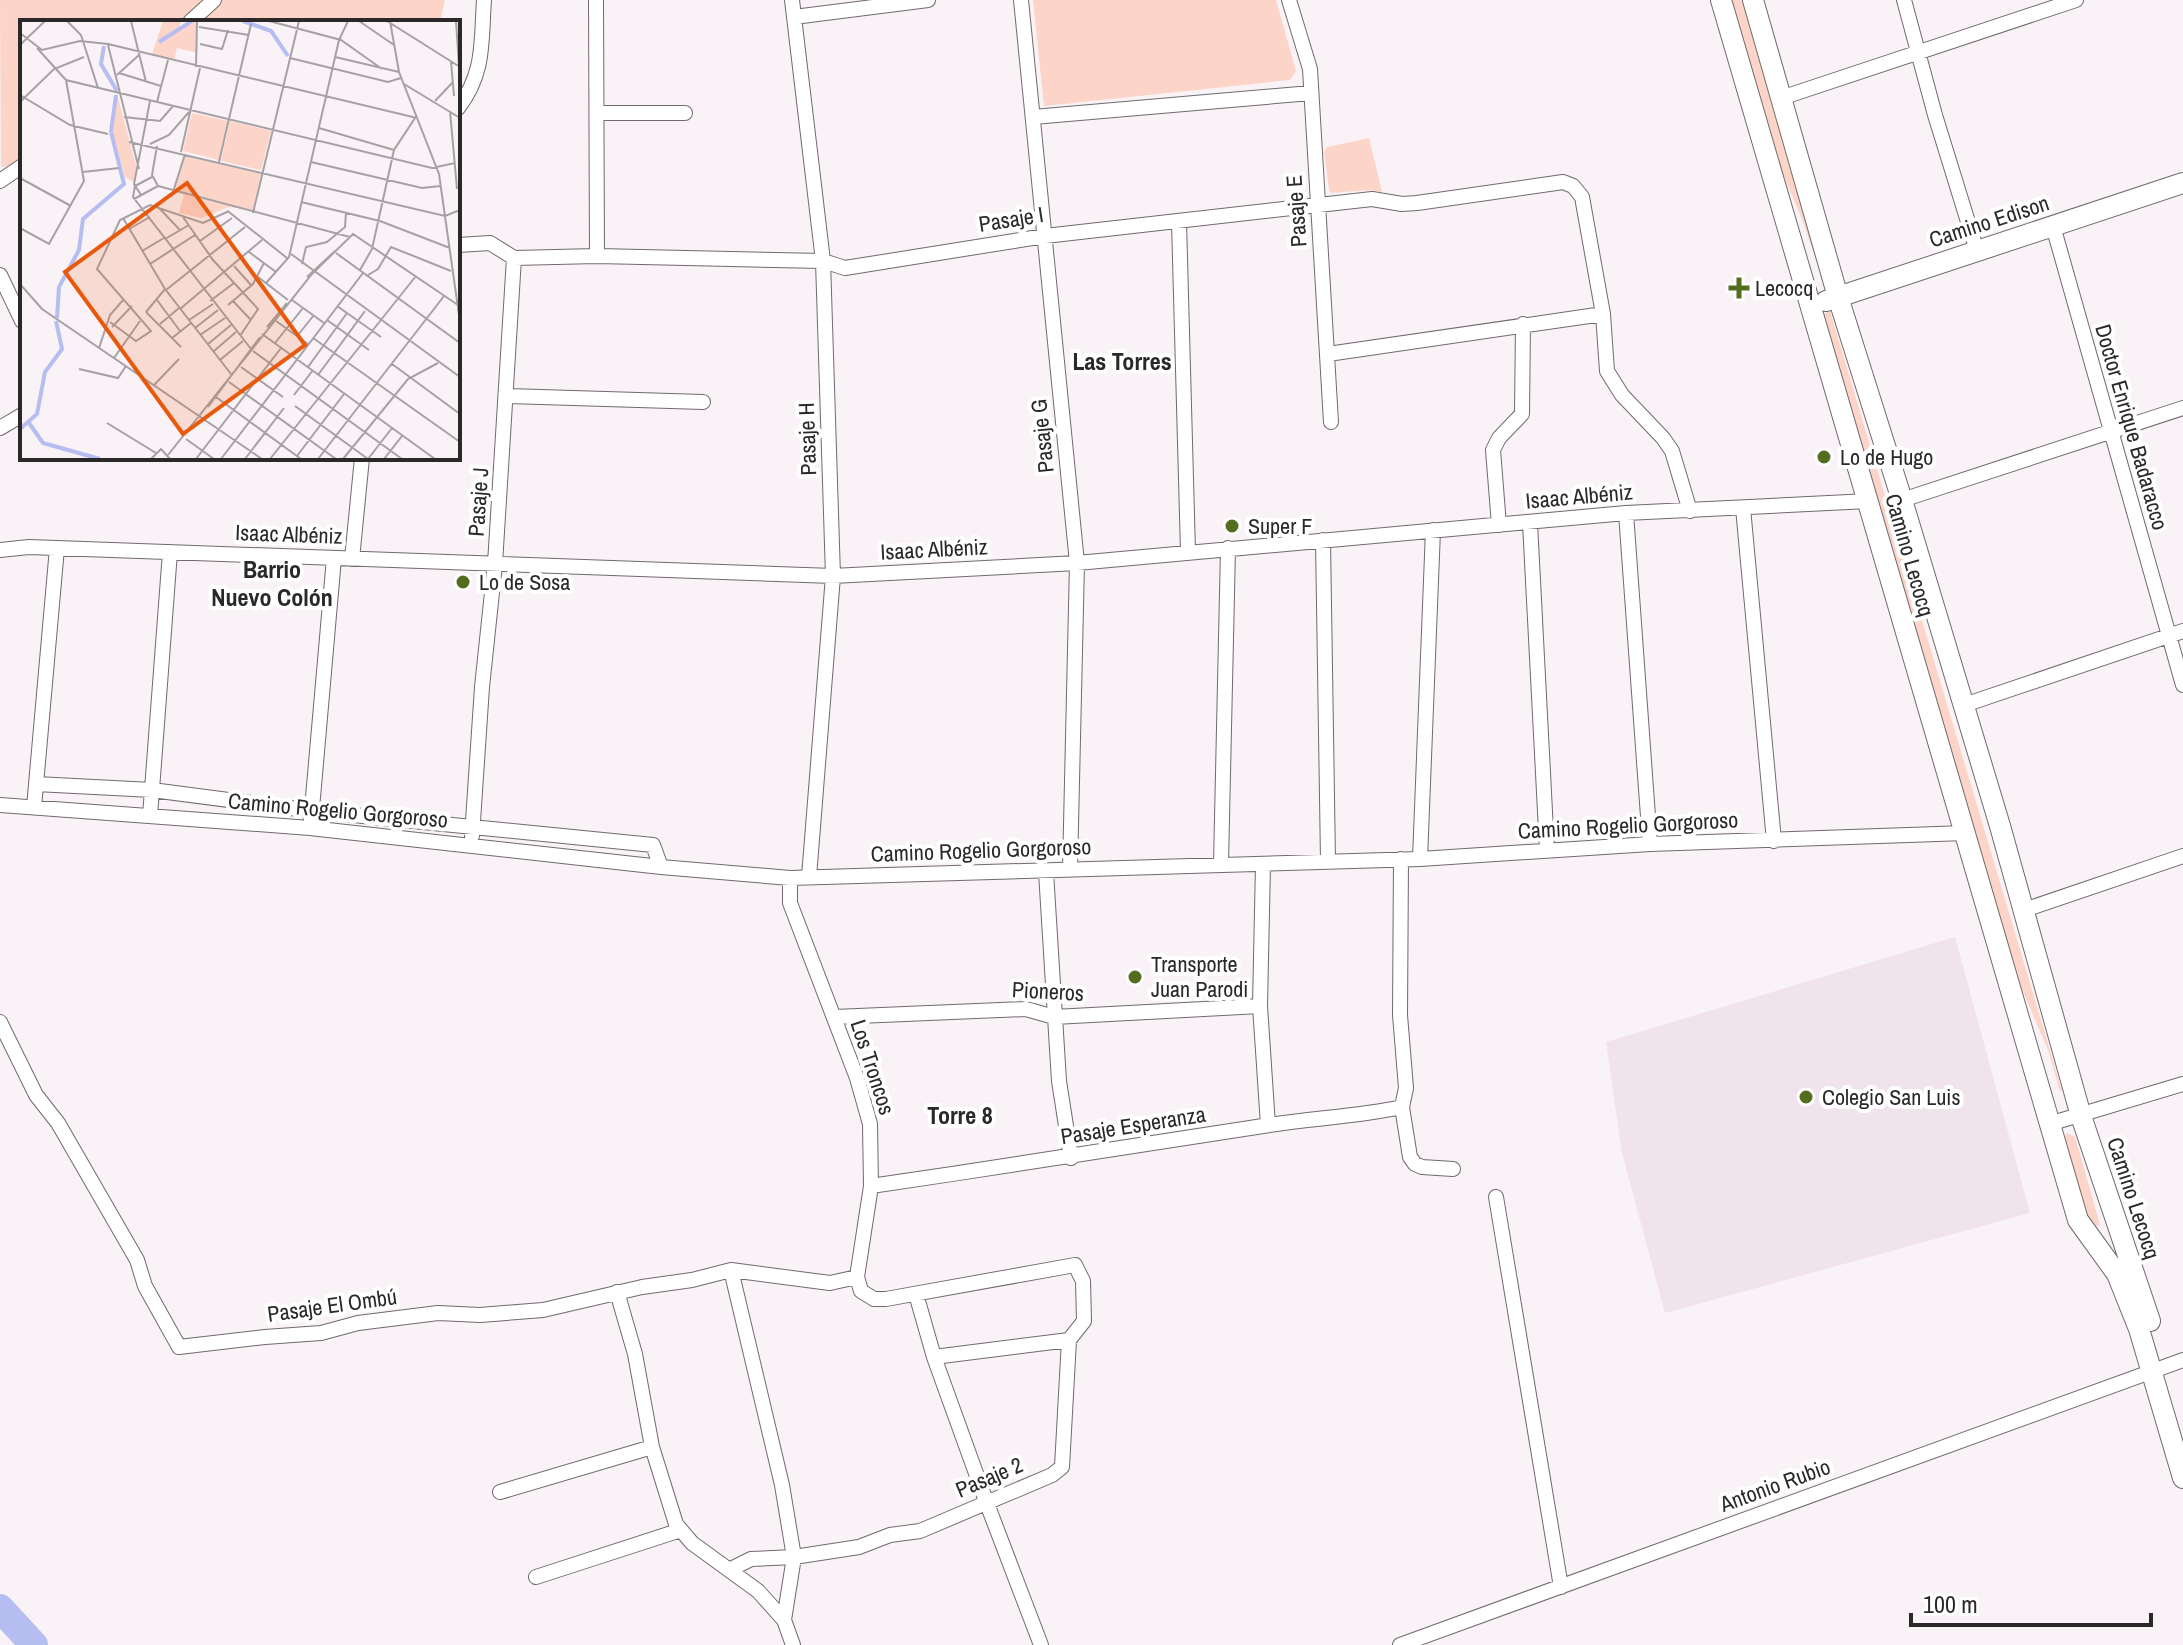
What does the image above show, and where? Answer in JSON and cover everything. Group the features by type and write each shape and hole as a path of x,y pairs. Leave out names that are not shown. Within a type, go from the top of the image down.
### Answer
{"street":[{"path":"192,20 214,0"},
{"path":"460,106 470,93 479,70 484,0"},
{"path":"596,0 597,256"},
{"name":"Pasaje H","path":"792,0 823,261 833,576 809,877"},
{"path":"794,17 928,0"},
{"name":"Pasaje G","path":"1021,0 1077,563 1070,869"},
{"name":"Pasaje E","path":"1289,0 1310,69 1331,422"},
{"name":"Camino Lecocq","path":"1721,0 2078,1220 2117,1274 2135,1319 2166,1365 2183,1478"},
{"name":"Camino Lecocq","path":"1753,0 1838,297 1964,705 2081,1116 2166,1365 2183,1433"},
{"path":"1904,0 1977,251"},
{"path":"1781,98 2051,4 2076,0"},
{"path":"1033,117 1311,93"},
{"path":"598,113 685,113"},
{"path":"0,181 20,167"},
{"name":"Pasaje I","path":"460,245 490,243 514,258 597,256 823,261 845,268 1045,236 1372,199 1417,203 1563,182 1573,186 1582,197 1603,314"},
{"name":"Camino Edison","path":"1811,305 2183,183"},
{"path":"1179,222 1188,552"},
{"name":"Doctor Enrique Badaracco","path":"2053,226 2110,432 2176,633 2183,685"},
{"name":"Pasaje J","path":"471,844 482,687 495,564 514,258"},
{"path":"0,275 20,317"},
{"path":"1328,354 1603,314 1607,371 1622,395 1672,451 1690,511"},
{"path":"1499,525 1493,450 1499,438 1522,414 1523,324"},
{"path":"507,396 703,402"},
{"path":"1902,500 2183,408"},
{"path":"0,428 20,416"},
{"path":"352,559 362,460"},
{"name":"Isaac Albéniz","path":"0,550 57,548 833,576 1077,563 1626,513 1869,501"},
{"path":"1743,508 1774,841"},
{"path":"1626,513 1650,844"},
{"path":"1530,523 1547,850"},
{"path":"1420,859 1433,530"},
{"path":"1323,540 1328,861"},
{"path":"34,807 57,548"},
{"path":"1221,864 1228,548"},
{"path":"150,816 170,552"},
{"path":"310,828 334,558"},
{"path":"1964,705 2176,633"},
{"path":"36,784 152,790 313,811 653,845 661,867"},
{"name":"Camino Rogelio Gorgoroso","path":"0,805 310,828 661,867 790,878 1420,859 1650,844 1966,833"},
{"path":"2024,910 2183,856"},
{"path":"1401,859 1400,1015 1406,1088 1402,1107 1410,1157 1422,1167 1453,1169"},
{"path":"1263,864 1260,1006 1268,1125"},
{"path":"1046,872 1059,1081 1071,1158"},
{"name":"Los Troncos","path":"790,878 790,903 866,1105 870,1124 871,1186 857,1277"},
{"name":"Pioneros","path":"834,1017 1026,1009 1054,1017 1260,1006"},
{"name":"Pasaje El Ombú","path":"0,1022 36,1095 58,1123 137,1260 145,1286 179,1347 321,1333 358,1323 438,1313 480,1315 543,1310 731,1270 830,1283 857,1277"},
{"path":"2049,1124 2183,1084"},
{"name":"Pasaje Esperanza","path":"871,1186 1402,1107"},
{"path":"1496,1197 1561,1587"},
{"name":"Pasaje 2","path":"729,1570 751,1559 794,1557 859,1547 890,1535 920,1531 1052,1475 1062,1467 1069,1340 1084,1321 1083,1281 1075,1265 916,1294"},
{"path":"731,1270 782,1485 794,1557 784,1620"},
{"path":"857,1277 861,1291 874,1299 916,1294 934,1357 1041,1645"},
{"path":"617,1292 635,1354 652,1447 676,1524 692,1543 758,1591 784,1620 793,1645"},
{"path":"934,1357 1069,1340"},
{"name":"Antonio Rubio","path":"1400,1645 2166,1365"},
{"path":"500,1492 652,1447"},
{"path":"536,1577 681,1530"}],"shaded area":[{"path":"0,0 445,0 440,20 20,20 20,160 1,167"},
{"path":"1033,0 1276,0 1296,71 1290,80 1044,106"},
{"path":"1731,0 1742,0 1825,286 1802,219 1777,161"},
{"path":"1369,138 1382,192 1331,193 1324,151 1327,147"},
{"path":"1830,311 2062,1091 2018,980 1821,315"},
{"name":"Colegio San Luis","path":"1955,937 2030,1213 1665,1313 1622,1153 1606,1042"},
{"path":"2067,1133 2075,1137 2100,1225 2089,1228 2063,1140"}],"waterway":[{"path":"0,1608 34,1645"}],"place":[{"name":"Lecocq","path":"1739,288"},
{"name":"Lo de Hugo","path":"1824,457"},
{"name":"Super F","path":"1232,526"},
{"name":"Lo de Sosa","path":"463,582"},
{"name":"Transporte Juan Parodi","path":"1135,977"},
{"name":"Colegio San Luis","path":"1806,1097"}],"district":[{"name":"Las Torres","path":"1122,361"},
{"name":"Barrio Nuevo Colón","path":"272,583"},
{"name":"Torre 8","path":"960,1115"}]}
